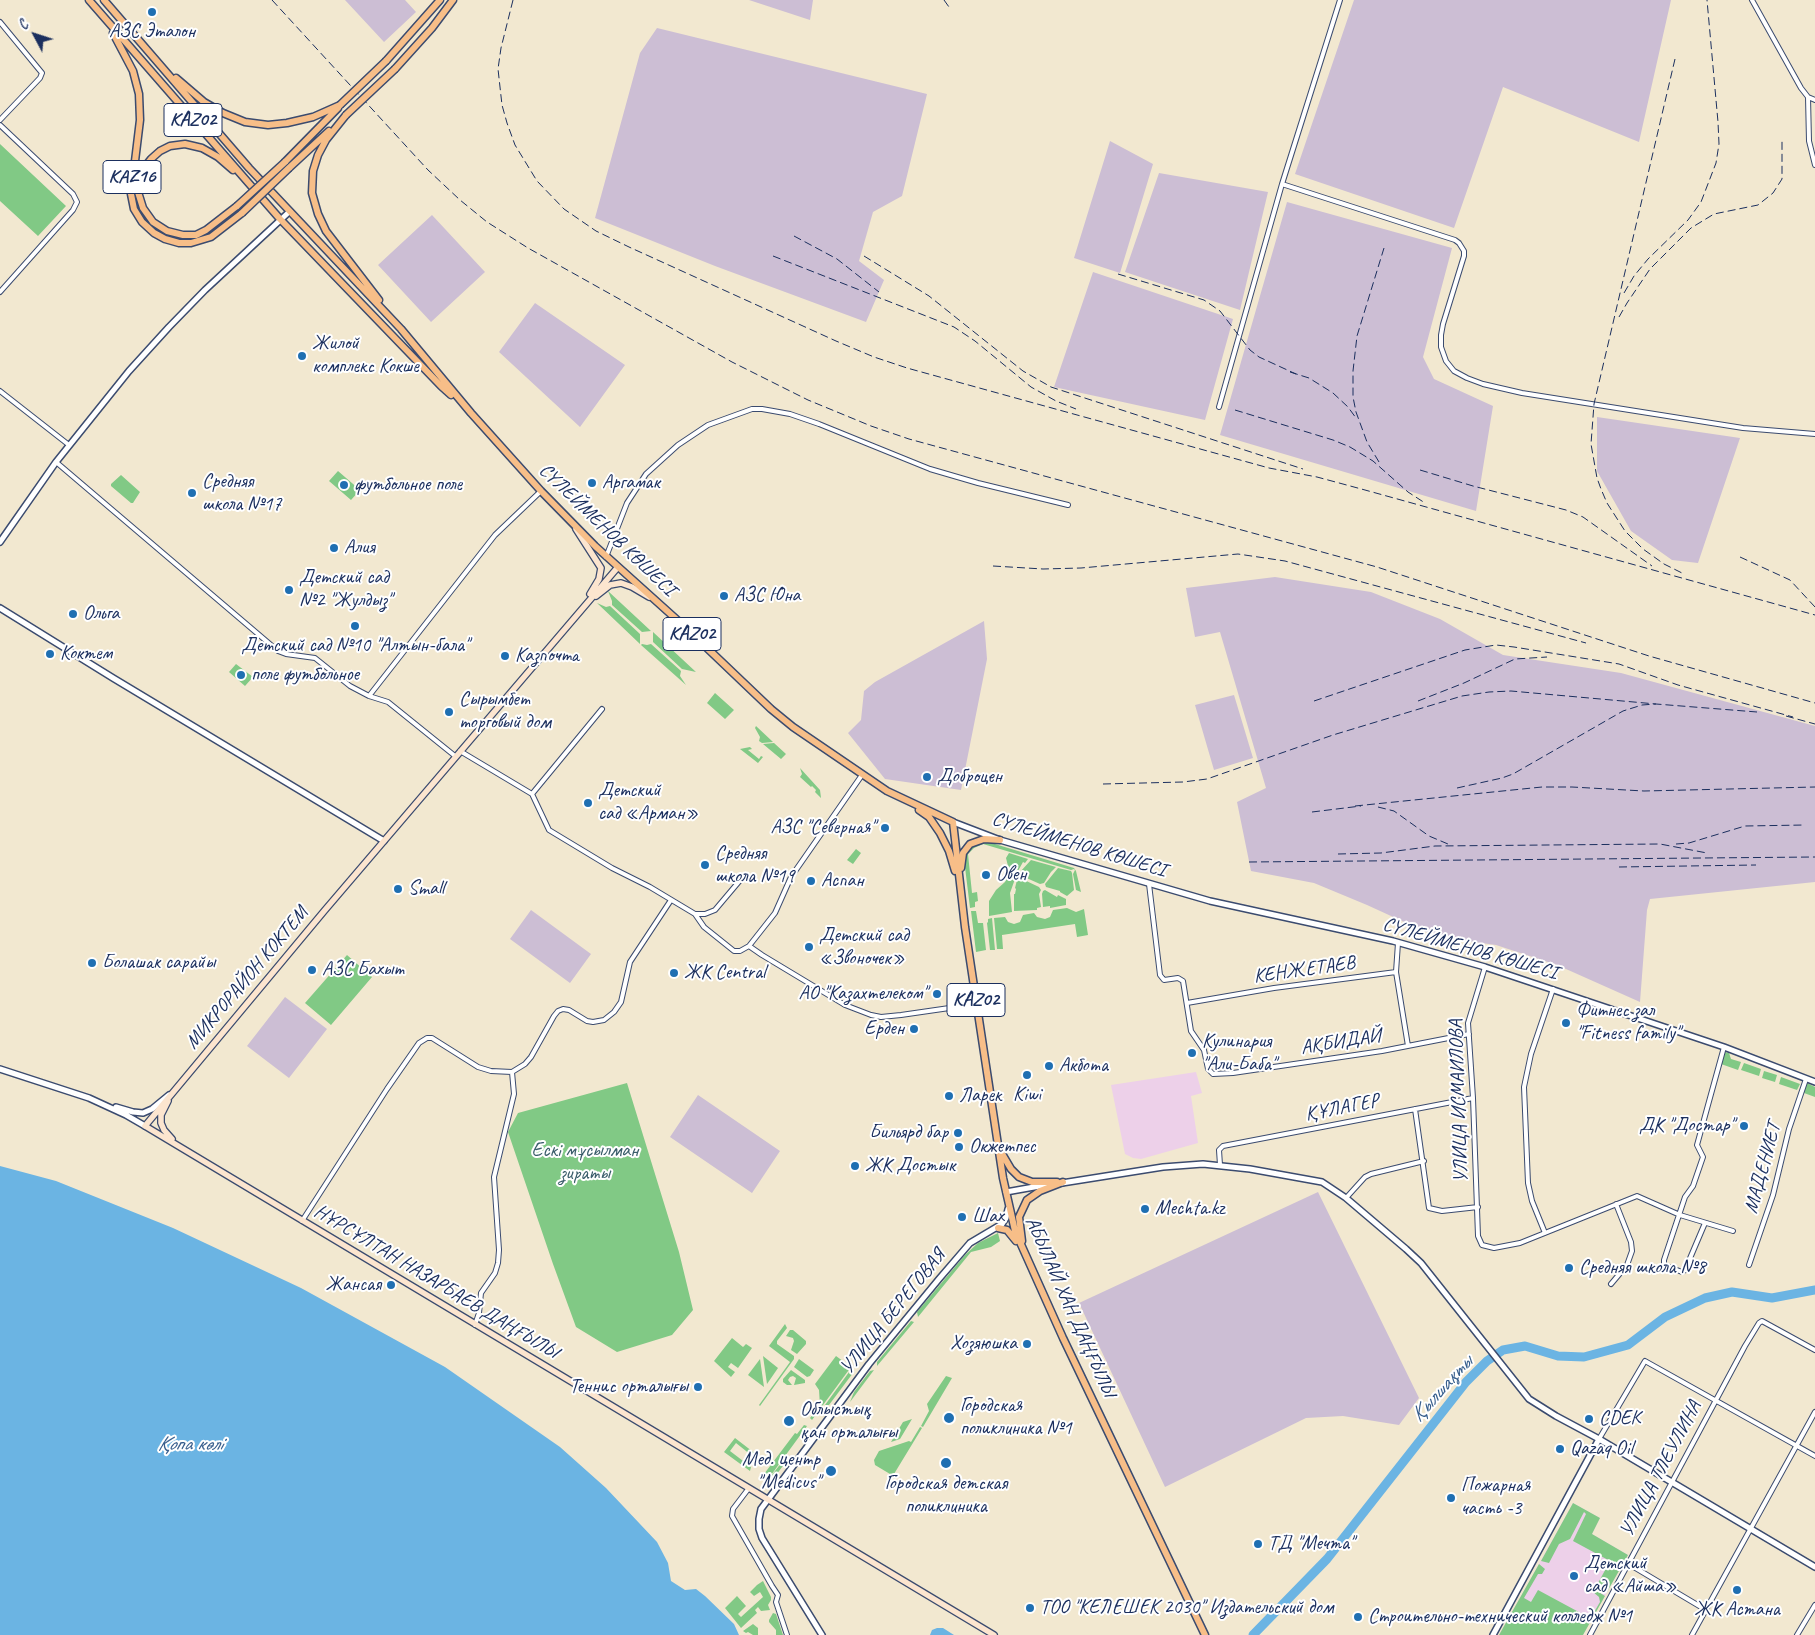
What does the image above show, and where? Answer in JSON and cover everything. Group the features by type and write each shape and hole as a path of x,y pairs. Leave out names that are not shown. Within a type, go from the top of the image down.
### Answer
{"highway":[{"name":"KАZ02","path":"89,0 280,219 448,389"},
{"name":"KАZ02","path":"104,0 249,168 401,329 448,389"},
{"name":"KAZ16","path":"248,182 210,151 184,144 170,146 160,151 151,159 141,175 138,192 143,208 157,226 173,233 190,236 202,233 237,206 284,162 386,62 440,0"},
{"name":"KAZ16","path":"106,20 129,61 139,94 140,120 131,189 132,204 138,217 157,236 174,242 191,244 211,237 242,213 395,69 432,28 453,0"},
{"name":"KAZ16","path":"162,68 204,102 223,113 245,122 268,125 287,123 312,117 340,105"},
{"name":"KAZ16","path":"346,115 326,140 315,162 312,182 314,204 330,236 401,329"},
{"name":"СҮЛЕЙМЕНОВ КӨШЕСІ","path":"448,389 541,491 606,557 771,709 793,727 862,774 897,795 953,822"},
{"name":"KАZ02","path":"897,795 924,813 933,822 949,851 960,889"},
{"name":"АБЫЛАЙ ХАН ДАҢҒЫЛЫ","path":"953,822 960,889 996,1137 1008,1205 1017,1237 1206,1635"},
{"path":"960,889 961,861 968,846 980,839 1000,840"},
{"path":"996,1137 1005,1161 1019,1176 1032,1182 1063,1182"},
{"path":"1025,1254 1019,1222 1024,1206 1029,1198 1035,1194 1063,1182"},
{"path":"998,1228 1009,1232 1025,1254"}],"main road":[{"path":"569,520 598,561 601,571 600,579 580,611"},
{"path":"580,611 618,567"},
{"path":"580,611 606,588 615,583 632,587 657,602"},
{"name":"МИКРОРАЙОН КОКТЕМ","path":"145,1126 390,832 580,611"},
{"path":"175,1090 163,1110 161,1124 166,1133 183,1149"},
{"name":"НҰРСҰЛТАН НАЗАРБАЕВ ДАҢҒЫЛЫ","path":"145,1126 994,1635"}],"street":[{"path":"423,21 434,0"},
{"path":"1219,407 1282,184 1340,0"},
{"path":"1752,0 1801,88 1808,97 1815,100"},
{"path":"0,22 42,73 40,78 0,120"},
{"path":"1808,97 1809,141 1815,165"},
{"path":"0,125 73,194 77,202 73,210 0,292"},
{"path":"1282,184 1459,243 1464,251 1463,262 1443,324 1441,347 1446,360 1454,371 1467,378 1483,384 1522,393 1714,424 1815,434"},
{"path":"0,542 56,462 126,375 169,327 213,283 289,212"},
{"path":"0,393 69,445"},
{"path":"606,557 627,502 646,474 678,445 708,425 752,409 762,408 790,414 930,468 978,483 1068,505"},
{"path":"56,462 278,651 315,658 345,682 369,696 388,702 458,754 532,794 548,830 695,914 704,927 734,951 740,951 749,946 776,913 792,877 862,774"},
{"path":"369,696 495,535 541,491"},
{"path":"0,608 384,841"},
{"path":"532,794 602,709"},
{"name":"СҮЛЕЙМЕНОВ КӨШЕСІ","path":"953,822 1000,840 1149,884 1239,908 1398,943 1485,967 1724,1047 1815,1082"},
{"path":"695,914 705,914 715,910 742,878"},
{"path":"1149,884 1160,975 1164,980 1178,978 1183,980 1187,1003"},
{"path":"302,1221 419,1043 427,1038 432,1038 478,1066 491,1071 512,1072 532,1057 558,1011 562,1009 569,1010 587,1021 593,1022 610,1017 618,1007 623,996 630,962 671,900"},
{"path":"1398,943 1396,972 1408,1046"},
{"path":"749,946 845,1006 871,1015 881,1017 901,1015 977,1004"},
{"name":"УЛИЦА ИСМАИЛОВА","path":"1485,967 1469,1016 1468,1034 1473,1098 1478,1236 1482,1245 1487,1248 1494,1248 1520,1243 1544,1234"},
{"name":"КЕНЖЕТАЕВ","path":"1187,1003 1274,988 1396,972"},
{"path":"1552,989 1531,1054 1524,1087 1528,1184 1544,1234 1638,1196 1680,1215 1733,1232"},
{"name":"АҚБИДАЙ","path":"1187,1003 1192,1031 1204,1050 1208,1069 1213,1074 1243,1072 1408,1046 1468,1034"},
{"path":"1704,1223 1686,1270 1682,1272 1664,1263 1685,1197 1693,1186 1702,1157 1697,1145 1724,1047"},
{"path":"0,1069 133,1112 143,1112 156,1106 175,1090"},
{"path":"475,1324 479,1313 481,1293 495,1273 498,1263 494,1177 514,1094 512,1072"},
{"name":"МАДЕНИЕТ","path":"1749,1265 1773,1196 1788,1129 1806,1079"},
{"name":"ҚҰЛАГЕР","path":"1220,1165 1219,1152 1223,1146 1473,1098"},
{"path":"102,1103 145,1126"},
{"path":"1415,1109 1429,1208 1442,1211 1478,1207"},
{"path":"1346,1198 1371,1174 1424,1162"},
{"path":"1006,1192 1163,1167 1194,1165 1220,1165 1314,1179 1330,1186 1421,1263 1504,1369 1535,1403 1815,1567"},
{"path":"1611,1284 1627,1265 1632,1251 1631,1242 1616,1204"},
{"path":"998,1228 1006,1218 1008,1205"},
{"name":"УЛИЦА БЕРЕГОВАЯ","path":"822,1635 762,1538 758,1519 761,1509 767,1498 874,1357 963,1250 978,1238 998,1228"},
{"name":"УЛИЦА ТЛЕУЛИНА","path":"1590,1635 1627,1563 1759,1323 1762,1321 1815,1350"},
{"path":"1492,1635 1599,1439 1645,1361 1815,1456"},
{"path":"1692,1635 1815,1412"},
{"path":"749,1488 733,1509 732,1516 778,1595 776,1602 787,1635"},
{"path":"1627,1563 1706,1610"},
{"path":"1797,1635 1815,1605"}],"shaded area":[{"path":"345,0 405,0 416,12 384,42"},
{"path":"749,0 813,0 810,20"},
{"path":"1354,0 1671,0 1639,142 1503,87 1454,228 1295,174"},
{"path":"657,28 927,94 902,196 873,212 859,261 884,280 866,322 715,266 595,218 640,53"},
{"path":"1110,141 1153,164 1120,273 1074,258"},
{"path":"1159,173 1268,192 1240,310 1125,272"},
{"path":"1287,202 1452,248 1423,357 1434,379 1493,406 1476,511 1220,435"},
{"path":"432,215 485,272 431,322 378,265"},
{"path":"1093,272 1233,319 1205,420 1054,387"},
{"path":"535,303 625,365 580,427 499,352"},
{"path":"1597,417 1740,438 1698,563 1672,560 1631,531 1597,471"},
{"path":"1275,577 1371,592 1440,619 1503,655 1621,673 1815,726 1815,882 1650,899 1647,910 1640,1002 1557,965 1496,945 1437,937 1314,883 1251,871 1237,802 1266,788 1220,632 1195,637 1186,588"},
{"path":"984,621 987,659 961,790 885,779 848,733 861,720 864,691 875,682"},
{"path":"1234,695 1253,758 1214,770 1195,705"},
{"path":"531,910 591,954 570,983 510,939"},
{"path":"285,997 327,1029 289,1078 247,1046"},
{"path":"1196,1072 1202,1093 1191,1096 1198,1143 1141,1159 1125,1154 1111,1085"},
{"path":"698,1095 780,1151 752,1193 670,1137"},
{"path":"1318,1192 1419,1398 1399,1425 1343,1416 1306,1418 1165,1487 1079,1303"},
{"name":"Детский сад «Айша»","path":"1573,1503 1600,1518 1592,1534 1628,1555 1583,1635 1499,1635"}],"green space":[{"path":"0,144 66,206 38,236 0,201"},
{"name":"футбольное поле","path":"338,471 360,490 351,500 329,481"},
{"path":"121,475 140,492 133,503 111,486"},
{"path":"608,591 651,631 642,632 612,605"},
{"path":"597,603 606,607 610,606 640,634 640,644"},
{"path":"653,632 696,672 682,669 653,642"},
{"path":"651,644 681,671 680,676 686,685 641,645"},
{"name":"поле футбольное","path":"236,664 253,677 245,686 229,672"},
{"path":"715,693 734,710 725,719 707,703"},
{"path":"756,726 773,742 762,743 759,741 760,737 755,728"},
{"path":"774,743 786,754 781,759 763,744"},
{"path":"750,747 752,749 748,750 759,759 761,756 763,757 758,763 740,749"},
{"path":"800,768 820,790 821,798 812,786 800,777 802,774"},
{"path":"985,841 1074,868 1081,892 1076,890 1074,869 1071,870 983,844 974,848 968,854 972,893 977,892 978,901 975,902 975,907 970,908 964,859 969,847"},
{"path":"856,849 861,853 853,864 847,860"},
{"path":"1009,853 1028,859 1025,863 1023,862 1018,871 1009,870 1006,858"},
{"path":"1031,860 1056,867 1044,883 1040,884 1022,876 1020,872"},
{"path":"1058,868 1071,871 1072,873 1074,890 1067,896 1060,891 1046,887 1045,884"},
{"path":"1009,874 1013,875 1015,879 1010,893 1012,912 989,916 989,901 996,890 1005,882"},
{"path":"1020,878 1039,887 1041,890 1039,894 1041,907 1037,908 1037,910 1014,911 1015,888 1017,880"},
{"path":"1045,890 1057,897 1058,895 1066,899 1066,905 1050,908 1050,906 1043,907 1042,894"},
{"path":"1067,908 1076,912 1084,909 1088,935 1077,937 1075,924 1002,935 1003,949 997,949 994,918 1005,917 1008,922 1014,924 1020,922 1023,915 1034,913 1037,917 1045,919 1050,917 1053,910"},
{"path":"971,911 976,911 978,923 983,923 986,950 976,952"},
{"path":"992,918 995,950 990,950 987,923 988,919"},
{"path":"347,955 372,977 331,1025 305,1003"},
{"path":"1725,1052 1729,1053 1731,1059 1741,1062 1738,1070 1721,1064"},
{"path":"1744,1063 1761,1069 1759,1076 1741,1070"},
{"path":"1764,1071 1777,1075 1775,1082 1762,1078"},
{"path":"1781,1077 1800,1084 1797,1090 1779,1084"},
{"name":"Ескі мұсылман зираты","path":"627,1083 679,1252 693,1310 672,1335 617,1352 576,1327 508,1132 518,1113"},
{"path":"1807,1083 1815,1087 1815,1097 1804,1093"},
{"path":"998,1233 1000,1241 991,1247 971,1252 918,1317 917,1312 965,1255 978,1243"},
{"path":"911,1321 914,1322 877,1366 877,1362"},
{"path":"785,1324 787,1328 777,1341 777,1344 794,1356 794,1359 760,1406 790,1362 769,1346"},
{"path":"790,1330 793,1330 806,1341 806,1344 797,1354 791,1350 793,1338 786,1336"},
{"path":"732,1338 743,1347 746,1344 752,1348 738,1368 731,1363 728,1367 735,1372 731,1377 714,1361"},
{"path":"763,1356 778,1368 767,1384"},
{"path":"836,1356 851,1367 812,1420 810,1418 820,1406 819,1390 815,1384"},
{"path":"760,1359 764,1387 748,1375"},
{"path":"799,1359 814,1370 810,1376 807,1377 794,1367"},
{"path":"852,1368 853,1373 829,1405 825,1405"},
{"path":"791,1370 805,1380 805,1383 794,1385 796,1378 793,1376 788,1380 792,1385 787,1385 783,1382 783,1379"},
{"path":"874,1370 850,1402 854,1392 870,1371"},
{"path":"946,1376 952,1378 923,1427 921,1426 929,1411 927,1404"},
{"path":"912,1419 900,1439 891,1442 903,1422"},
{"path":"804,1425 807,1426 766,1482 761,1478 795,1433 797,1434"},
{"path":"920,1427 922,1428 894,1474 890,1474 875,1465 874,1460 879,1451 909,1441 911,1442"},
{"path":"735,1438 761,1458 758,1462 754,1463 756,1459 736,1443 730,1451 751,1467 750,1471 724,1452"},
{"path":"785,1458 785,1463 768,1486 765,1484"},
{"path":"1573,1503 1600,1518 1592,1534 1628,1555 1607,1592 1597,1585 1610,1561 1573,1541 1586,1514 1584,1512 1570,1539 1559,1544 1549,1563 1541,1561"},
{"path":"1539,1564 1545,1569 1542,1574 1538,1574 1524,1598 1531,1602 1538,1590 1588,1617 1593,1614 1600,1602 1599,1597 1593,1592 1597,1591 1605,1596 1583,1635 1499,1635"},
{"path":"763,1581 771,1597 768,1605 770,1610 761,1611 758,1607 755,1610 757,1613 741,1628 725,1608 737,1596 746,1606 738,1614 741,1617 763,1597 760,1592 754,1596 750,1592"},
{"path":"773,1613 776,1614 783,1635 776,1635 776,1630 769,1622"},
{"path":"753,1624 758,1628 758,1635 743,1631"}],"water":[{"name":"Қопа көлі","path":"0,1166 56,1181 173,1228 301,1288 445,1367 560,1447 606,1488 657,1542 668,1563 671,1581 685,1590 696,1589 705,1596 734,1624 739,1635 0,1635"},
{"path":"943,1628 954,1635 930,1635 932,1630"}],"waterway":[{"name":"Қылшақты","path":"1253,1635 1327,1559 1466,1382 1487,1361 1503,1350 1525,1346 1558,1356 1584,1357 1628,1345 1665,1317 1705,1298 1732,1292 1772,1298 1815,1290"}],"railway":[{"path":"272,0 428,170 487,222 528,248 732,362 808,400 871,426 909,439 1377,567 1649,656 1815,703"},
{"path":"513,0 501,48 498,69 502,105 515,145 537,181 564,209 596,231 629,247 836,341 907,368 1269,468 1317,477 1365,490 1815,615"},
{"path":"944,0 949,7"},
{"path":"1624,293 1634,276 1648,259 1688,220 1701,202 1716,163 1719,144 1718,122 1707,0"},
{"path":"1675,59 1594,404 1591,444 1597,478 1601,489 1607,503 1625,531 1643,549 1664,564 1682,573"},
{"path":"1619,317 1650,269 1691,228 1714,214 1758,205 1773,193 1782,179 1782,140"},
{"path":"794,236 837,259 879,292"},
{"path":"1379,462 1367,442 1356,412 1353,397 1353,371 1357,336 1384,248"},
{"path":"773,256 954,327 975,341 1031,387 1056,401 1076,409"},
{"path":"864,256 929,296 1023,371 1051,387 1303,469"},
{"path":"1118,274 1204,300 1220,311 1250,350 1259,357 1296,374"},
{"path":"1290,372 1309,378 1333,393 1348,407 1356,418"},
{"path":"1235,410 1350,447 1373,461 1408,492 1425,503"},
{"path":"1420,470 1566,510 1583,517 1652,566"},
{"path":"993,566 1043,569 1081,568 1238,554 1285,561 1586,643"},
{"path":"1740,557 1790,580 1815,607"},
{"path":"1314,701 1465,650 1496,645 1619,664 1678,685 1793,717"},
{"path":"1418,701 1464,683 1515,659 1547,657"},
{"path":"1103,784 1183,782 1207,779 1333,735 1462,696 1489,692 1511,691 1656,704"},
{"path":"1457,788 1513,774 1623,711 1642,705 1656,704 1757,712"},
{"path":"1786,716 1815,724"},
{"path":"1355,806 1542,787 1644,791 1815,787"},
{"path":"1312,812 1361,806"},
{"path":"1378,807 1394,811 1429,836 1448,844"},
{"path":"1676,844 1689,843 1745,826 1805,825"},
{"path":"1338,854 1381,853 1435,846 1660,844 1707,853"},
{"path":"1249,862 1815,857"},
{"path":"1619,867 1756,865"}],"place":[{"name":"АЗС Эталон","path":"152,12"},
{"name":"Жилой комплекс Кокше","path":"302,356"},
{"name":"Аргамак","path":"592,483"},
{"name":"футбольное поле","path":"344,485"},
{"name":"Средняя школа №17","path":"192,493"},
{"name":"Алия","path":"334,548"},
{"name":"Детский сад №2 \"Жулдыз\"","path":"289,590"},
{"name":"АЗС Юна","path":"724,596"},
{"name":"Ольга","path":"73,614"},
{"name":"Детский сад №10 \"Алтын-бала\"","path":"355,626"},
{"name":"Коктем","path":"50,654"},
{"name":"Казпочта","path":"505,656"},
{"name":"поле футбольное","path":"241,675"},
{"name":"Сырымбет торговый дом","path":"449,712"},
{"name":"Доброцен","path":"927,777"},
{"name":"Детский сад «Арман»","path":"588,803"},
{"name":"АЗС \"Северная\"","path":"885,828"},
{"name":"Средняя школа №19","path":"705,865"},
{"name":"Овен","path":"986,875"},
{"name":"Аспан","path":"811,881"},
{"name":"Small","path":"398,889"},
{"name":"Детский сад «Звоночек»","path":"809,947"},
{"name":"Болашак сарайы","path":"92,963"},
{"name":"АЗС Бахыт","path":"312,970"},
{"name":"ЖК Central","path":"674,973"},
{"name":"АО \"Казахтелеком\"","path":"937,994"},
{"name":"Фитнес зал \"Fitness family\"","path":"1566,1023"},
{"name":"Ерден","path":"914,1029"},
{"name":"Кулинария \"Али-Баба\"","path":"1192,1053"},
{"name":"Акбота","path":"1049,1066"},
{"name":"Kiwi","path":"1027,1075"},
{"name":"Ларек","path":"949,1096"},
{"name":"ДК \"Достар\"","path":"1744,1126"},
{"name":"Бильярд бар","path":"958,1133"},
{"name":"Окжетпес","path":"959,1147"},
{"name":"ЖК Достык","path":"855,1166"},
{"name":"Mechta.kz","path":"1145,1209"},
{"name":"Шах","path":"962,1217"},
{"name":"Средняя школа №8","path":"1569,1268"},
{"name":"Жансая","path":"391,1285"},
{"name":"Хозяюшка","path":"1027,1344"},
{"name":"Теннис орталығы","path":"698,1387"},
{"name":"Городская поликлиника №1","path":"949,1418"},
{"name":"CDEK","path":"1589,1419"},
{"name":"Облыстық қан орталығы","path":"789,1421"},
{"name":"Qazaq Oil","path":"1560,1449"},
{"name":"Городская детская поликлиника","path":"946,1463"},
{"name":"Мед. центр \"Medicus\"","path":"831,1471"},
{"name":"Пожарная часть -3","path":"1451,1498"},
{"name":"ТД \"Мечта\"","path":"1258,1544"},
{"name":"Детский сад «Айша»","path":"1574,1576"},
{"name":"ЖК Астана","path":"1737,1590"},
{"name":"ТОО \"КЕЛЕШЕК 2030\" Издательский дом","path":"1030,1608"},
{"name":"Строительно-технический колледж №1","path":"1358,1617"}]}
